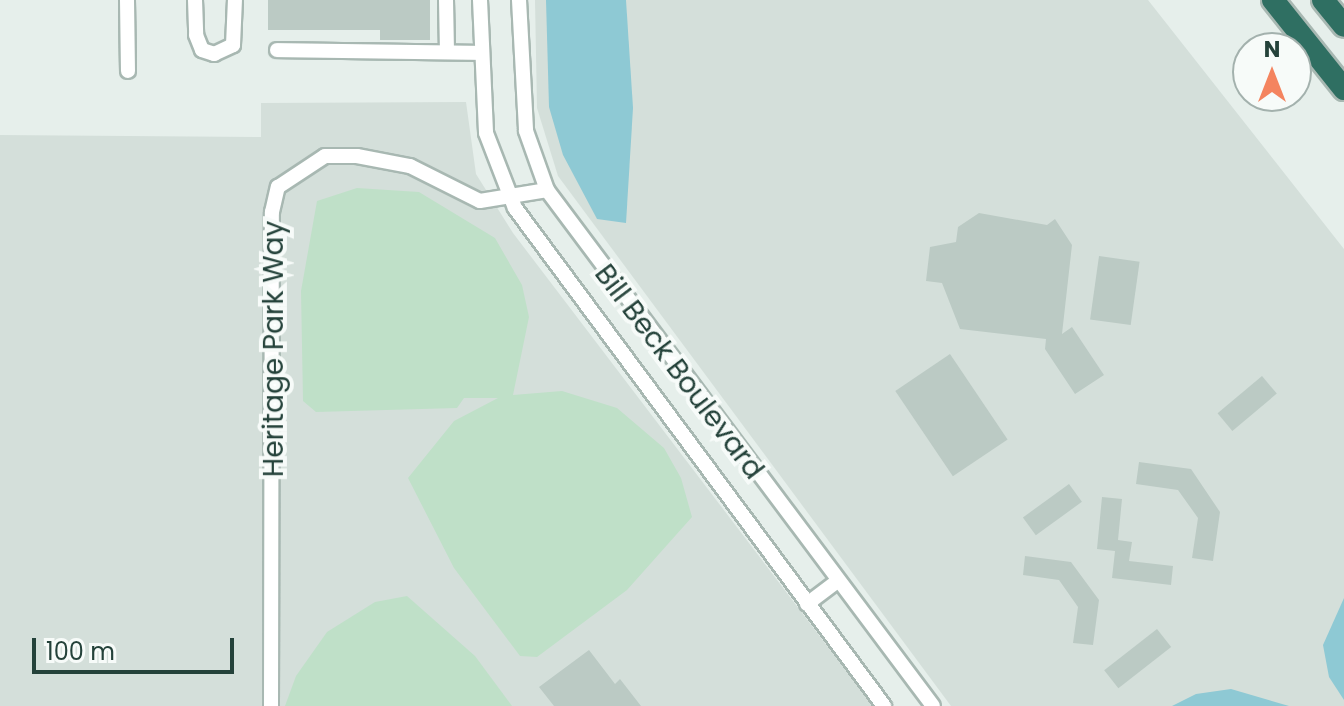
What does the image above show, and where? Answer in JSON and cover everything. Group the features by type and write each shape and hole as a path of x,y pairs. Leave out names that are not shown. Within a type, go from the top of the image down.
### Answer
{"highway":[{"path":"1273,0 1344,89"},
{"path":"1323,0 1344,26"}],"street":[{"path":"127,0 128,71"},
{"path":"195,0 196,35 202,50 214,54 233,45 235,0"},
{"path":"446,0 447,52"},
{"name":"Bill Beck Boulevard","path":"480,0 486,133 512,201 540,251 884,706"},
{"name":"Bill Beck Boulevard","path":"519,0 526,131 547,190 933,706"},
{"path":"277,50 480,53"},
{"name":"Heritage Park Way","path":"271,706 272,212 278,187 325,156 357,156 410,166 480,201 512,201 547,190"},
{"path":"807,604 838,581"}],"shaded area":[{"path":"535,0 1148,0 1232,107 1232,112 1236,112 1344,249 1344,706 951,706 558,176 537,108"},
{"path":"466,102 476,174 513,233 873,706 0,706 0,135 261,137 261,103"}],"green space":[{"path":"357,188 419,192 495,238 522,285 529,317 513,395 562,391 617,408 664,448 681,478 692,517 627,590 537,657 520,656 454,568 408,478 454,421 498,398 464,398 457,408 316,412 303,401 301,291 317,201"},
{"path":"407,596 475,656 512,706 285,706 296,676 327,632 375,602"}],"water":[{"path":"546,0 626,0 633,108 626,223 597,219 563,155 549,107"},
{"path":"1344,598 1344,700 1329,677 1323,645"},
{"path":"1231,689 1289,706 1172,706 1196,694"}],"building":[{"path":"268,0 430,0 430,40 380,40 380,30 268,30"},
{"path":"979,213 1047,225 1055,219 1072,245 1062,334 1072,327 1104,375 1075,394 1045,349 1046,339 960,329 942,283 926,281 930,247 956,242 958,227"},
{"path":"1099,256 1140,262 1131,325 1090,319"},
{"path":"950,354 1008,439 953,476 895,391"},
{"path":"1262,376 1277,394 1232,431 1218,413"},
{"path":"1139,462 1191,469 1220,512 1213,561 1192,558 1198,518 1178,490 1136,484"},
{"path":"1069,484 1082,502 1036,535 1023,518"},
{"path":"1102,497 1122,499 1118,540 1132,542 1129,561 1173,566 1171,585 1112,578 1115,551 1097,549"},
{"path":"1025,556 1071,562 1099,600 1093,645 1073,643 1078,607 1059,580 1023,575"},
{"path":"1157,629 1171,647 1118,688 1104,670"},
{"path":"589,650 615,684 620,679 641,706 554,706 539,687"}]}
